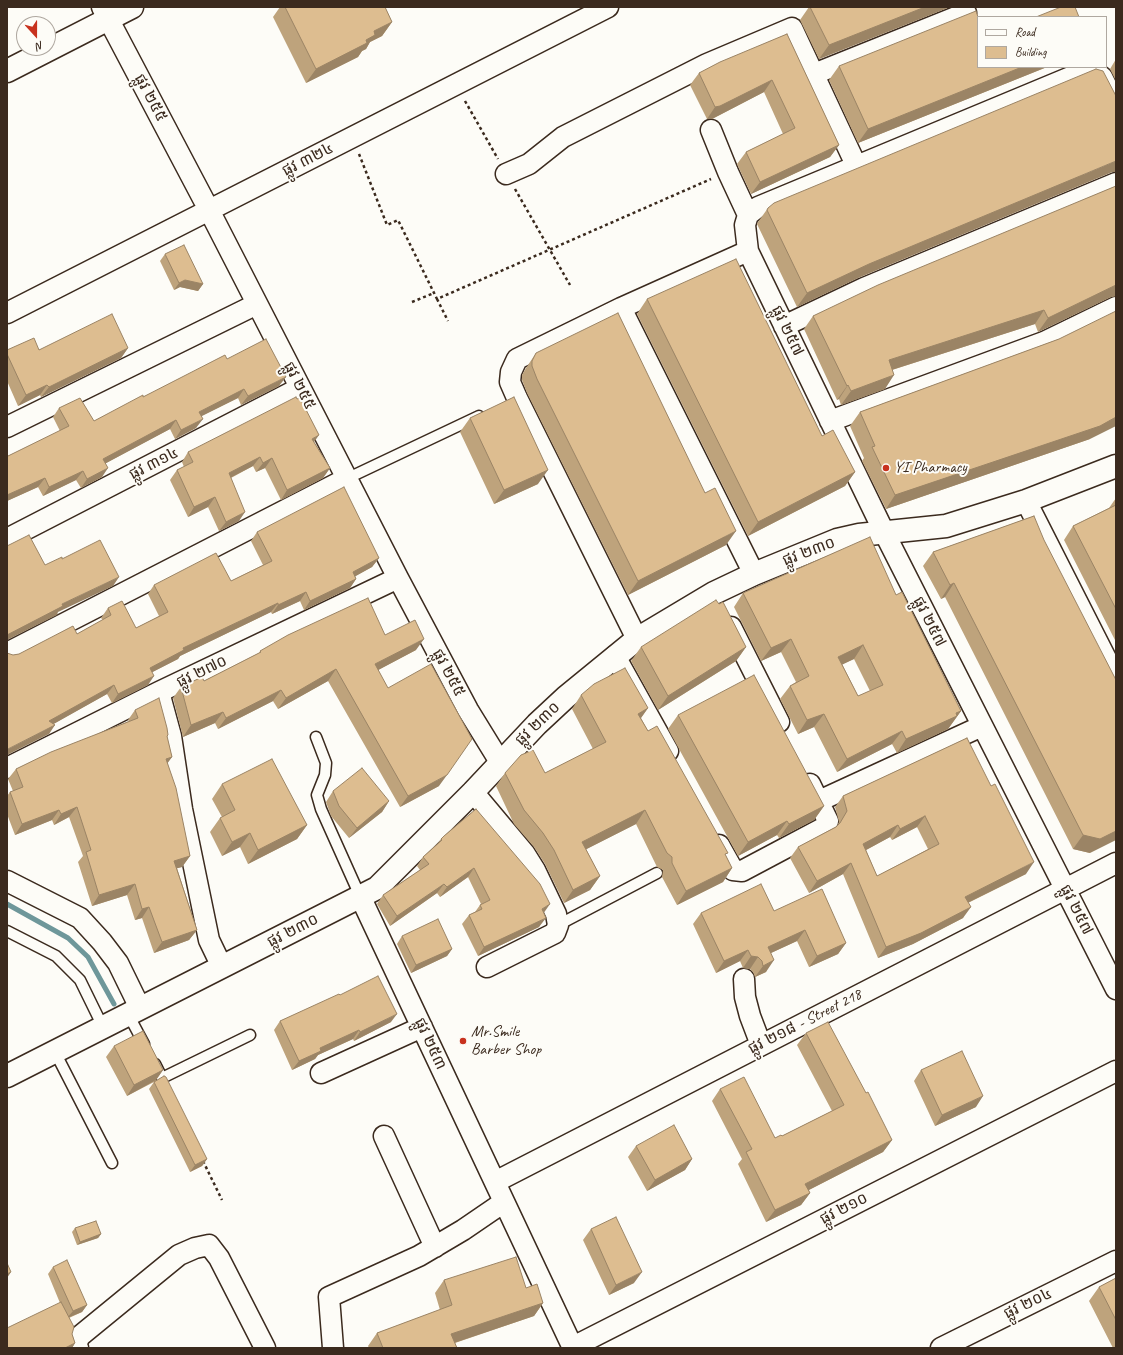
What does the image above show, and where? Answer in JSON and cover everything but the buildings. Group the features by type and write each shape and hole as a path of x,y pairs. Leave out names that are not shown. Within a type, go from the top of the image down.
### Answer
{"street":[{"path":"7,71 105,13 132,7"},
{"name":"ផ្លូវ ៣២៤","path":"7,313 608,7"},
{"name":"ផ្លូវ ២៥៥","path":"105,13 209,210 398,578 468,710 500,762"},
{"path":"814,74 966,14"},
{"path":"506,174 529,164 563,137 707,64 792,28 856,165"},
{"path":"711,130 748,215 758,207 856,165 1085,71 1096,73 1102,78 1116,105"},
{"path":"784,326 864,288 1116,183"},
{"name":"ផ្លូវ ២៥៧","path":"748,215 745,225 748,251 885,534 1116,989"},
{"path":"637,639 513,400 510,372 517,359 621,308 748,251"},
{"path":"7,427 257,304"},
{"path":"830,421 1044,342 1116,307"},
{"path":"621,308 754,574"},
{"name":"ផ្លូវ ៣១៤","path":"7,539 300,388"},
{"name":"ផ្លូវ ២៣០","path":"7,1076 377,888 473,792 537,724 566,698 637,639 714,593 754,574 837,540 859,535 885,534 946,526 1026,501 1116,466"},
{"path":"7,653 346,479"},
{"path":"1026,501 1116,678"},
{"name":"ផ្លូវ ២៧០","path":"7,768 158,692 398,578"},
{"path":"714,593 787,738"},
{"path":"615,656 675,764"},
{"path":"158,692 171,736 182,809 209,940 222,967"},
{"path":"819,801 982,726"},
{"path":"709,826 733,870 742,871 823,828 828,821 801,766"},
{"path":"473,792 525,854 535,870 556,914 558,925 555,933 487,966"},
{"name":"ផ្លូវ ២១៨ - Street 218","path":"495,1182 1116,863"},
{"path":"7,881 80,918 102,942 118,963 134,1011"},
{"name":"ផ្លូវ ២៥៣","path":"360,896 573,1348"},
{"path":"744,979 745,998 761,1045"},
{"path":"321,1073 422,1027"},
{"name":"ផ្លូវ ២១០","path":"573,1348 1116,1071"},
{"path":"384,1136 435,1247"},
{"path":"333,1348 329,1298 413,1260 504,1202"},
{"path":"78,1348 76,1344 80,1336 179,1255 195,1248 209,1245 219,1258 265,1348"},
{"name":"ផ្លូវ ២០៤","path":"941,1348 1116,1261"}],"lane":[{"path":"346,479 488,411"},
{"name":"ផ្លូវ ២៥៣","path":"316,737 326,763 325,775 317,795 321,808 360,896"},
{"path":"558,925 657,873"},
{"path":"7,931 56,956 80,980 103,1027"},
{"path":"134,1011 149,1053 162,1078 250,1035"},
{"path":"55,1052 112,1163"}],"path":[{"path":"352,137 387,225 398,220 448,321"},
{"path":"437,299 728,172"},
{"path":"412,302 434,293"},
{"path":"201,1156 222,1200"}],"waterway":[{"path":"7,904 68,938 88,957 114,1004"}],"place":[{"name":"YI Pharmacy","path":"886,468"},
{"name":"Mr.Smile Barber Shop","path":"463,1041"}]}
